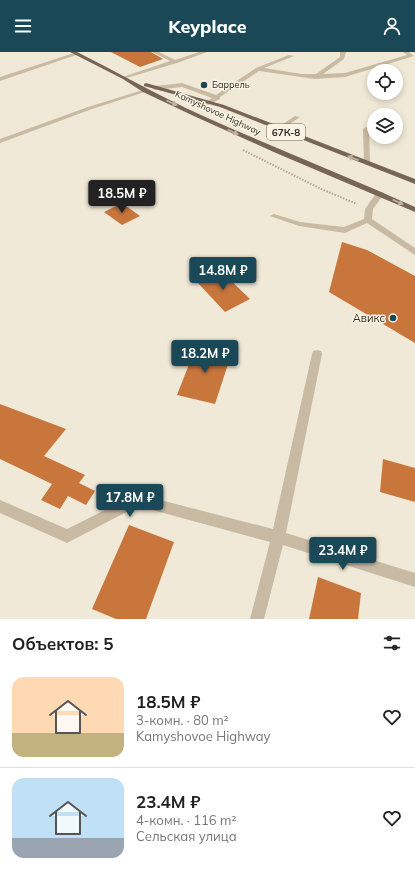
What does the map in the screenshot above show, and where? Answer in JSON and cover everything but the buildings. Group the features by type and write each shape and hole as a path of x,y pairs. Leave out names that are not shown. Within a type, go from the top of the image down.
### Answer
{"main road":[{"name":"Kamyshovoe Highway","path":"75,53 125,78 145,91 278,152 415,210"},
{"name":"Kamyshovoe Highway","path":"125,78 155,88 222,106 415,182"}],"street":[{"path":"155,52 175,62"},
{"path":"125,78 204,52"},
{"path":"315,76 342,58 343,52"},
{"path":"258,69 302,76 345,74 411,56 406,52"},
{"path":"0,78 75,53"},
{"path":"208,103 218,98 258,69 291,56"},
{"path":"155,88 182,85 218,98"},
{"path":"0,141 90,108 145,91"},
{"path":"279,129 297,116"},
{"path":"366,129 367,163"},
{"path":"368,220 369,209 380,194"},
{"path":"274,216 299,224 345,230 368,220"},
{"path":"368,220 415,252"},
{"path":"257,619 278,537 317,354"},
{"path":"0,506 67,536 137,500 278,537 415,580"}],"place":[{"name":"Баррель","path":"204,85"},
{"name":"Авикс","path":"393,318"}]}
